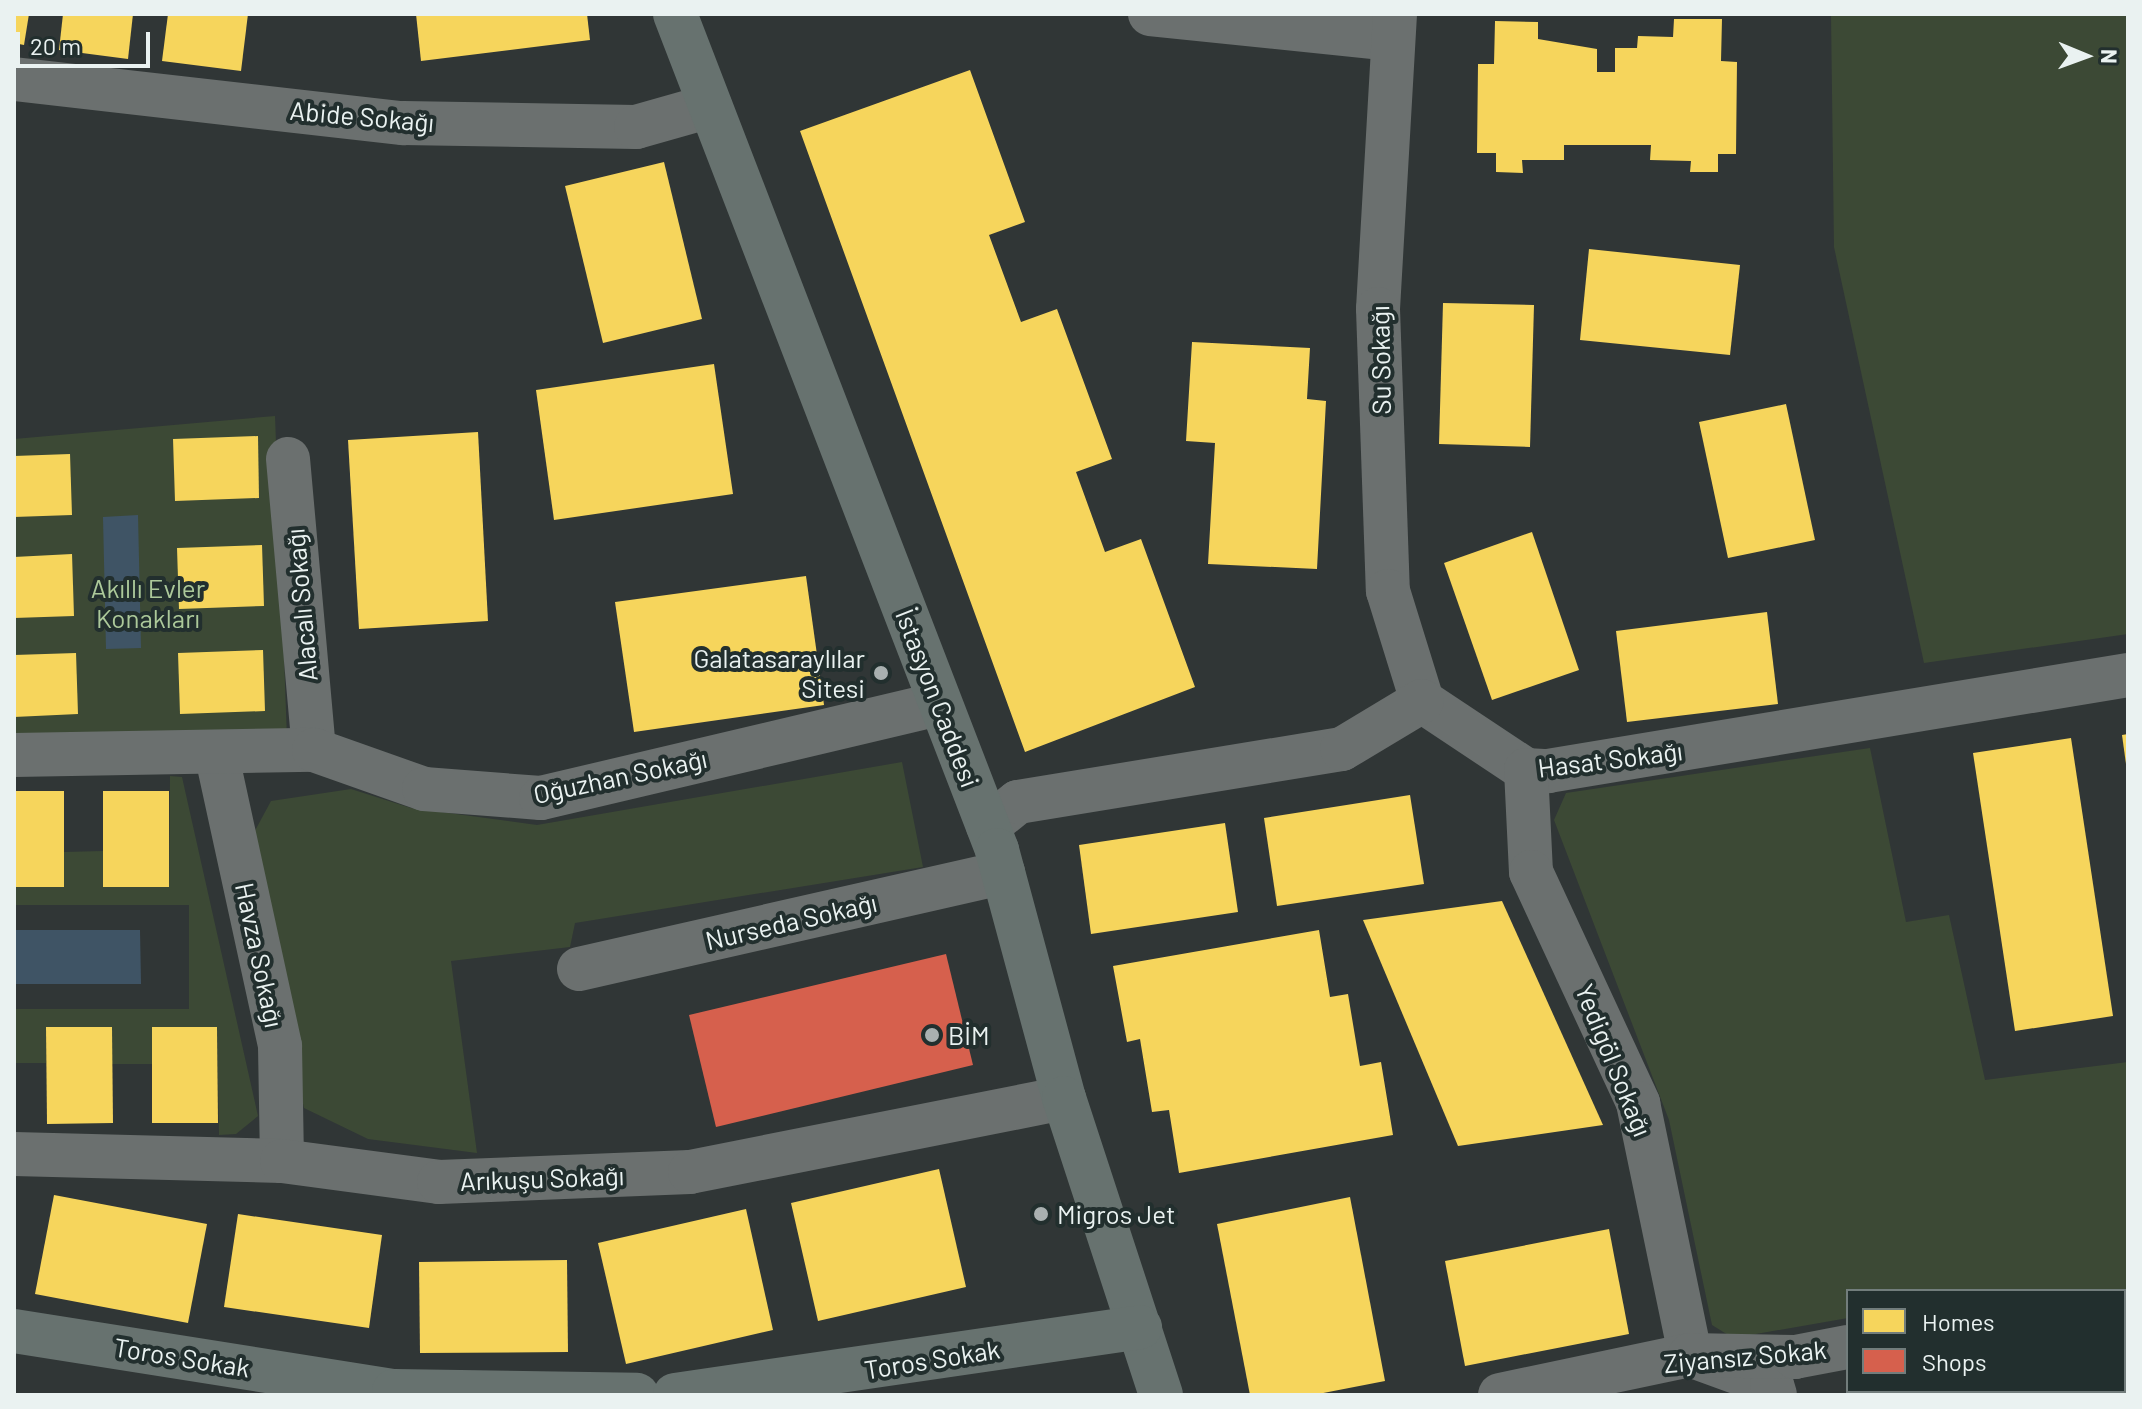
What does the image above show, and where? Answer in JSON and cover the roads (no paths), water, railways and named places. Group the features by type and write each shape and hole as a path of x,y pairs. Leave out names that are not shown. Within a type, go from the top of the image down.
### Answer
{"street":[{"name":"İstasyon Caddesi","path":"675,14 988,826 1064,1098 1161,1395"},
{"path":"1150,14 1394,26"},
{"name":"Su Sokağı","path":"1394,26 1378,309 1388,591 1422,701"},
{"name":"Abide Sokağı","path":"14,79 403,123 636,127 710,106"},
{"name":"Alacalı Sokağı","path":"288,459 314,750"},
{"name":"Hasat Sokağı","path":"1422,701 1526,770 1912,715 2128,675"},
{"path":"988,826 1018,802 1342,749 1422,701"},
{"name":"Oğuzhan Sokağı","path":"14,755 314,750 424,789 541,798 939,704"},
{"name":"Havza Sokağı","path":"216,752 280,1046 282,1161"},
{"name":"Yedigöl Sokağı","path":"1526,770 1531,872 1638,1103 1690,1355"},
{"name":"Nurseda Sokağı","path":"579,969 1003,873"},
{"name":"Arıkuşu Sokağı","path":"14,1154 282,1161 439,1182 690,1172 1064,1098"},
{"name":"Toros Sokak","path":"675,1395 1140,1327"},
{"name":"Toros Sokak","path":"14,1331 394,1391 637,1395"},
{"name":"Ziyansız Sokak","path":"1500,1395 1690,1355 1795,1357 1846,1347"},
{"path":"1690,1355 1772,1385 1775,1395"}],"water":[{"path":"138,515 141,648 106,649 103,517"},
{"path":"14,930 140,930 141,984 14,984"}],"place":[{"name":"Galatasaraylılar Sitesi","path":"881,673"},
{"name":"BİM","path":"932,1035"},
{"name":"Migros Jet","path":"1041,1214"}],"park label":[{"name":"Akıllı Evler Konakları","path":"148,603"}]}
